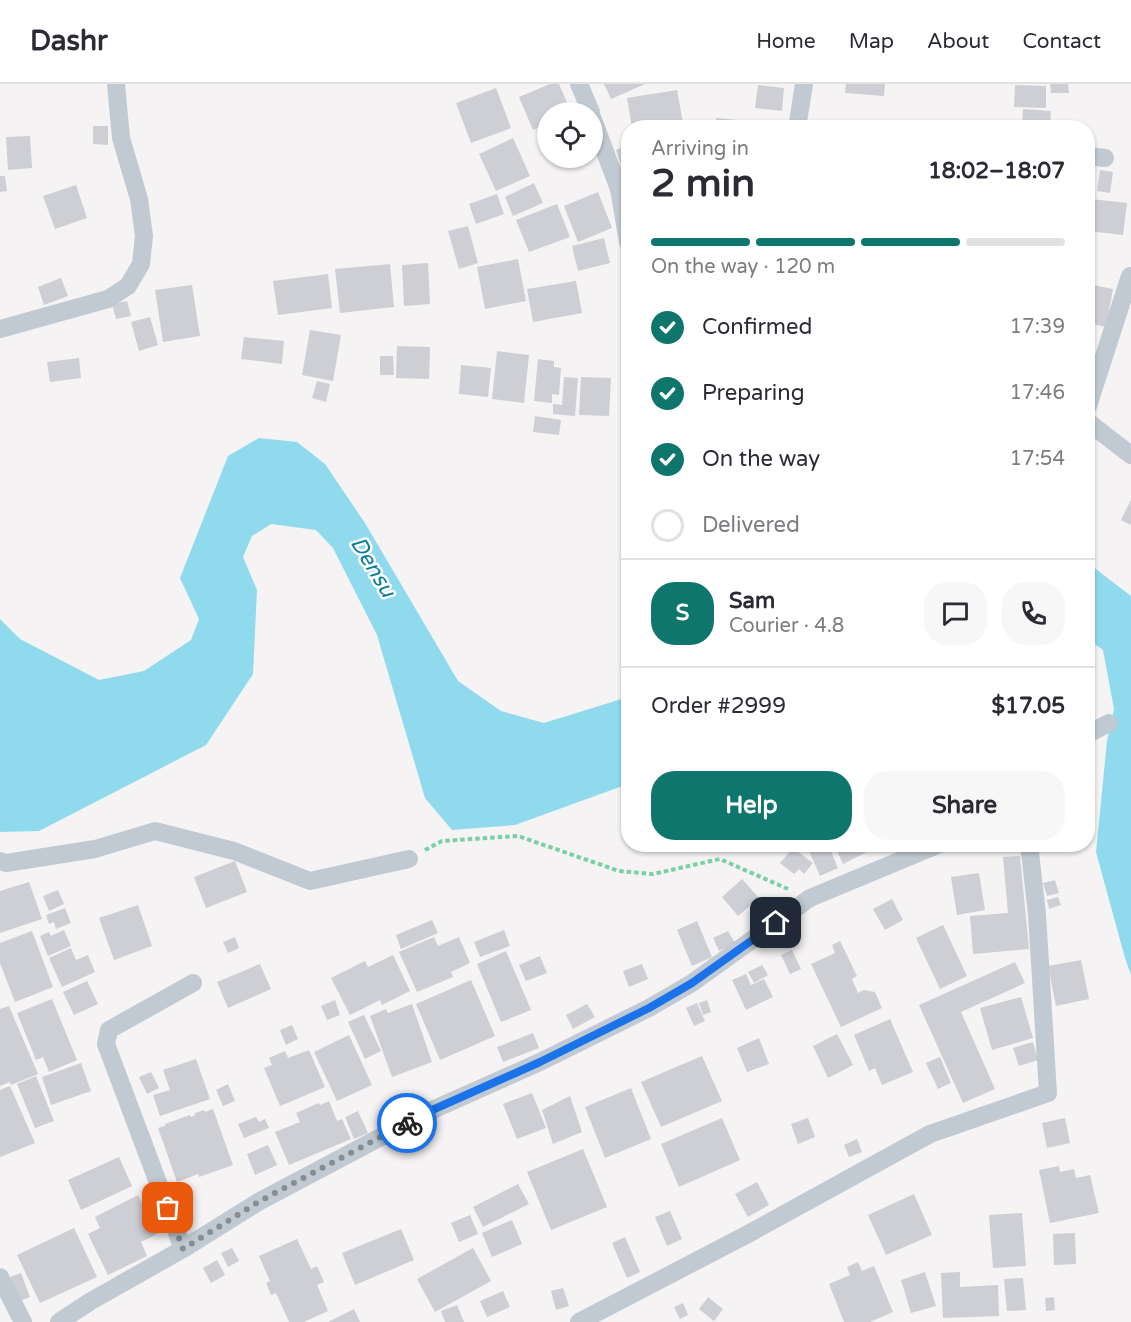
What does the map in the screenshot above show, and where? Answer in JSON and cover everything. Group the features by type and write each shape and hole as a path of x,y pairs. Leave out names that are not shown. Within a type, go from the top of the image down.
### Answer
{"street":[{"path":"0,329 108,299 128,286 141,264 144,236 142,217 121,138 116,84"},
{"path":"579,84 587,102"},
{"path":"798,120 804,84"},
{"path":"603,146 621,201"},
{"path":"1095,384 1130,276"},
{"path":"1095,427 1131,455"},
{"path":"1095,730 1109,723"},
{"path":"0,861 6,863 95,849 156,831 234,851 310,881 409,859"},
{"path":"59,1322 260,1201 430,1111 540,1062 649,1008 692,983 810,898 921,852"},
{"path":"579,1322 748,1234 930,1134 1047,1093 1037,914 1030,852"},
{"path":"183,1249 106,1044 109,1030 193,983"},
{"path":"0,1277 23,1322"}],"path":[{"path":"409,859 442,841 518,836 619,871 653,874 720,859 810,898"}],"water":[{"name":"Densu","path":"259,438 297,442 325,464 365,523 458,681 501,711 544,723 621,699 621,787 515,825 452,830 425,798 377,635 333,548 316,530 271,524 252,536 243,557 257,590 253,674 206,745 39,831 0,832 0,619 20,639 99,680 144,671 191,640 199,619 180,578 228,456"},
{"path":"1095,568 1131,596 1131,975 1096,852 1107,741 1114,709 1103,650 1095,644"}],"building":[{"path":"550,84 559,84 567,102 537,102 537,128 533,130 519,97"},
{"path":"604,84 645,84 611,99"},
{"path":"846,84 885,84 884,96 845,93"},
{"path":"1050,84 1068,84 1069,93 1051,93"},
{"path":"758,85 784,88 782,111 755,108"},
{"path":"1015,85 1046,86 1046,108 1014,107"},
{"path":"496,88 511,128 471,143 456,103"},
{"path":"677,90 682,120 631,120 627,98"},
{"path":"1023,109 1051,111 1050,120 1022,120"},
{"path":"93,126 108,126 108,145 93,144"},
{"path":"30,136 32,168 8,170 6,137"},
{"path":"513,138 530,176 496,191 479,154"},
{"path":"621,148 621,165 616,150"},
{"path":"1100,170 1113,172 1110,193 1097,191"},
{"path":"0,176 5,176 7,191 0,192"},
{"path":"534,183 543,203 513,216 505,197"},
{"path":"76,185 87,218 55,229 43,196"},
{"path":"598,192 612,228 578,242 564,206"},
{"path":"497,194 504,214 476,224 469,204"},
{"path":"1095,199 1127,203 1123,235 1095,232"},
{"path":"557,204 570,237 529,252 516,220"},
{"path":"468,226 478,263 459,269 448,231"},
{"path":"604,238 610,263 578,271 572,246"},
{"path":"518,259 526,301 485,309 477,267"},
{"path":"428,263 430,304 404,306 402,265"},
{"path":"390,264 394,307 340,313 335,269"},
{"path":"328,274 332,308 278,315 273,281"},
{"path":"61,278 68,296 44,305 38,287"},
{"path":"576,281 582,313 533,322 527,289"},
{"path":"192,285 200,336 163,342 155,290"},
{"path":"1095,285 1113,289 1106,327 1095,325"},
{"path":"127,301 131,316 116,319 112,304"},
{"path":"150,317 158,345 139,351 131,322"},
{"path":"310,330 341,335 333,381 302,375"},
{"path":"244,337 284,341 282,364 241,359"},
{"path":"397,346 430,347 429,379 396,378"},
{"path":"497,351 529,355 524,403 492,399"},
{"path":"380,356 393,356 394,375 380,375"},
{"path":"79,358 81,378 50,382 47,362"},
{"path":"538,359 554,361 554,367 561,368 559,395 552,394 552,403 534,401"},
{"path":"461,365 491,368 488,397 459,394"},
{"path":"564,377 578,378 575,416 553,414 553,404 562,405"},
{"path":"581,377 611,378 609,416 579,415"},
{"path":"317,381 330,384 326,402 312,398"},
{"path":"535,416 561,420 559,435 533,432"},
{"path":"1131,500 1131,525 1121,520"},
{"path":"790,852 798,852 813,863 804,874 799,869 794,874 780,863"},
{"path":"810,852 831,852 838,868 820,876"},
{"path":"838,852 867,852 843,864"},
{"path":"1020,856 1029,949 973,954 970,916 1008,913 1003,857"},
{"path":"235,861 247,892 206,908 194,877"},
{"path":"979,873 985,910 957,915 951,877"},
{"path":"742,879 759,898 738,916 722,897"},
{"path":"1055,880 1059,893 1047,896 1043,883"},
{"path":"29,882 42,919 0,933 0,891"},
{"path":"58,890 64,904 49,911 43,896"},
{"path":"1058,897 1061,905 1049,909 1047,900"},
{"path":"892,899 903,920 885,930 873,909"},
{"path":"138,905 152,946 114,960 99,918"},
{"path":"65,908 71,923 56,929 54,922 49,924 46,915"},
{"path":"432,920 438,933 401,949 396,935"},
{"path":"697,921 712,957 692,966 677,930"},
{"path":"943,925 967,976 940,989 916,938"},
{"path":"64,930 71,946 48,956 40,936 49,932 51,936"},
{"path":"504,930 510,946 480,957 474,942"},
{"path":"32,931 53,987 15,1002 0,963 0,943"},
{"path":"728,931 735,943 719,951 713,938"},
{"path":"235,937 239,948 228,953 223,942"},
{"path":"434,937 438,946 459,937 470,963 451,972 453,977 417,992 399,952"},
{"path":"840,941 857,976 852,979 858,993 864,990 875,992 882,1008 841,1027 811,964 835,953 832,945"},
{"path":"71,948 76,960 88,955 95,972 62,987 49,958"},
{"path":"792,950 801,969 790,974 781,955"},
{"path":"506,951 531,1010 501,1022 477,964"},
{"path":"393,955 410,991 382,1005 380,1000 350,1015 331,978 365,961 368,967"},
{"path":"540,956 547,973 526,981 519,965"},
{"path":"1081,960 1089,999 1056,1006 1048,966"},
{"path":"1015,962 1025,983 961,1012 995,1089 963,1103 919,1005"},
{"path":"260,964 271,989 228,1008 217,982"},
{"path":"642,964 648,979 629,987 623,971"},
{"path":"762,965 768,975 754,983 748,972"},
{"path":"746,974 751,985 764,979 773,997 746,1010 732,980"},
{"path":"471,980 495,1036 440,1060 416,1004"},
{"path":"87,981 98,1004 74,1015 63,992"},
{"path":"1021,997 1033,1038 992,1050 980,1008"},
{"path":"52,999 77,1060 49,1072 43,1057 36,1060 17,1013"},
{"path":"335,1000 340,1015 327,1020 321,1006"},
{"path":"707,1000 711,1012 703,1015 699,1003"},
{"path":"697,1003 705,1021 694,1026 686,1008"},
{"path":"412,1004 432,1062 392,1077 370,1016 386,1009 388,1013"},
{"path":"587,1004 595,1017 573,1029 566,1015"},
{"path":"9,1006 38,1074 11,1085 10,1082 0,1086 0,1009"},
{"path":"364,1015 381,1051 365,1059 348,1022"},
{"path":"890,1019 913,1072 882,1085 875,1068 869,1071 854,1035"},
{"path":"292,1025 298,1039 286,1045 280,1030"},
{"path":"533,1033 539,1048 503,1062 497,1047"},
{"path":"837,1034 853,1065 828,1078 813,1046"},
{"path":"349,1035 372,1085 337,1101 314,1052"},
{"path":"759,1038 769,1064 747,1072 737,1048"},
{"path":"1033,1042 1038,1060 1019,1066 1013,1048"},
{"path":"309,1050 325,1087 280,1106 264,1068 272,1065 269,1058 285,1051 288,1058"},
{"path":"702,1056 722,1101 661,1127 641,1082"},
{"path":"940,1057 951,1083 938,1089 926,1063"},
{"path":"196,1059 210,1099 160,1116 153,1095 170,1090 163,1070"},
{"path":"81,1063 91,1091 51,1105 42,1077"},
{"path":"151,1072 159,1088 147,1094 139,1077"},
{"path":"36,1076 54,1121 35,1128 17,1084"},
{"path":"228,1084 235,1101 223,1106 216,1090"},
{"path":"10,1086 35,1143 0,1157 0,1090"},
{"path":"631,1088 651,1139 605,1158 585,1107"},
{"path":"532,1093 546,1128 517,1139 503,1104"},
{"path":"570,1096 582,1132 553,1144 542,1110"},
{"path":"329,1101 337,1121 342,1119 351,1139 289,1165 275,1132 300,1122 296,1113"},
{"path":"213,1109 233,1165 177,1182 158,1128 190,1115 191,1117 195,1113"},
{"path":"358,1111 368,1133 354,1139 345,1117"},
{"path":"256,1117 259,1122 265,1119 269,1128 244,1138 238,1124"},
{"path":"722,1118 740,1160 679,1187 661,1144"},
{"path":"808,1118 815,1137 798,1144 791,1124"},
{"path":"1065,1118 1070,1143 1047,1148 1042,1123"},
{"path":"857,1139 862,1152 849,1157 844,1145"},
{"path":"268,1145 277,1165 255,1175 247,1154"},
{"path":"583,1149 607,1207 551,1230 527,1172"},
{"path":"119,1157 132,1186 81,1210 68,1180"},
{"path":"1059,1166 1060,1172 1074,1169 1076,1178 1090,1175 1099,1213 1050,1223 1039,1170"},
{"path":"757,1182 769,1205 748,1217 735,1194"},
{"path":"518,1184 529,1204 483,1227 473,1207"},
{"path":"914,1194 932,1235 886,1255 868,1215"},
{"path":"138,1195 157,1234 141,1242 147,1256 108,1275 88,1234 100,1228 95,1217"},
{"path":"670,1211 682,1239 667,1246 655,1217"},
{"path":"1022,1213 1026,1266 993,1268 989,1215"},
{"path":"470,1215 478,1234 459,1242 451,1223"},
{"path":"512,1220 522,1244 492,1257 482,1233"},
{"path":"74,1228 97,1277 40,1303 17,1255"},
{"path":"401,1229 414,1260 355,1285 342,1253"},
{"path":"1075,1233 1076,1264 1054,1265 1053,1234"},
{"path":"625,1237 640,1272 627,1278 612,1243"},
{"path":"297,1239 311,1269 317,1266 324,1282 317,1285 328,1311 304,1322 289,1322 276,1293 271,1295 266,1283 270,1281 259,1256"},
{"path":"232,1248 239,1261 228,1267 221,1253"},
{"path":"473,1248 491,1281 435,1312 417,1279"},
{"path":"217,1260 225,1275 211,1283 203,1268"},
{"path":"858,1262 862,1271 874,1266 893,1312 870,1322 844,1322 829,1284 850,1275 847,1267"},
{"path":"925,1272 936,1306 911,1313 901,1280"},
{"path":"960,1272 960,1287 998,1285 999,1316 943,1318 941,1273"},
{"path":"21,1273 30,1297 20,1301 10,1277"},
{"path":"1023,1278 1026,1310 1007,1311 1004,1279"},
{"path":"563,1288 569,1306 556,1310 551,1291"},
{"path":"503,1291 510,1307 487,1317 480,1301"},
{"path":"708,1297 723,1309 714,1321 699,1309"},
{"path":"1054,1297 1055,1310 1046,1311 1045,1298"},
{"path":"683,1303 688,1315 680,1319 674,1307"},
{"path":"457,1305 464,1322 445,1322 441,1311"},
{"path":"354,1309 360,1322 328,1322"}],"way so far":[{"path":"168,1208 183,1249 260,1201 407,1123"}],"route":[{"path":"407,1123 540,1062 649,1008 692,983 776,923"}]}
